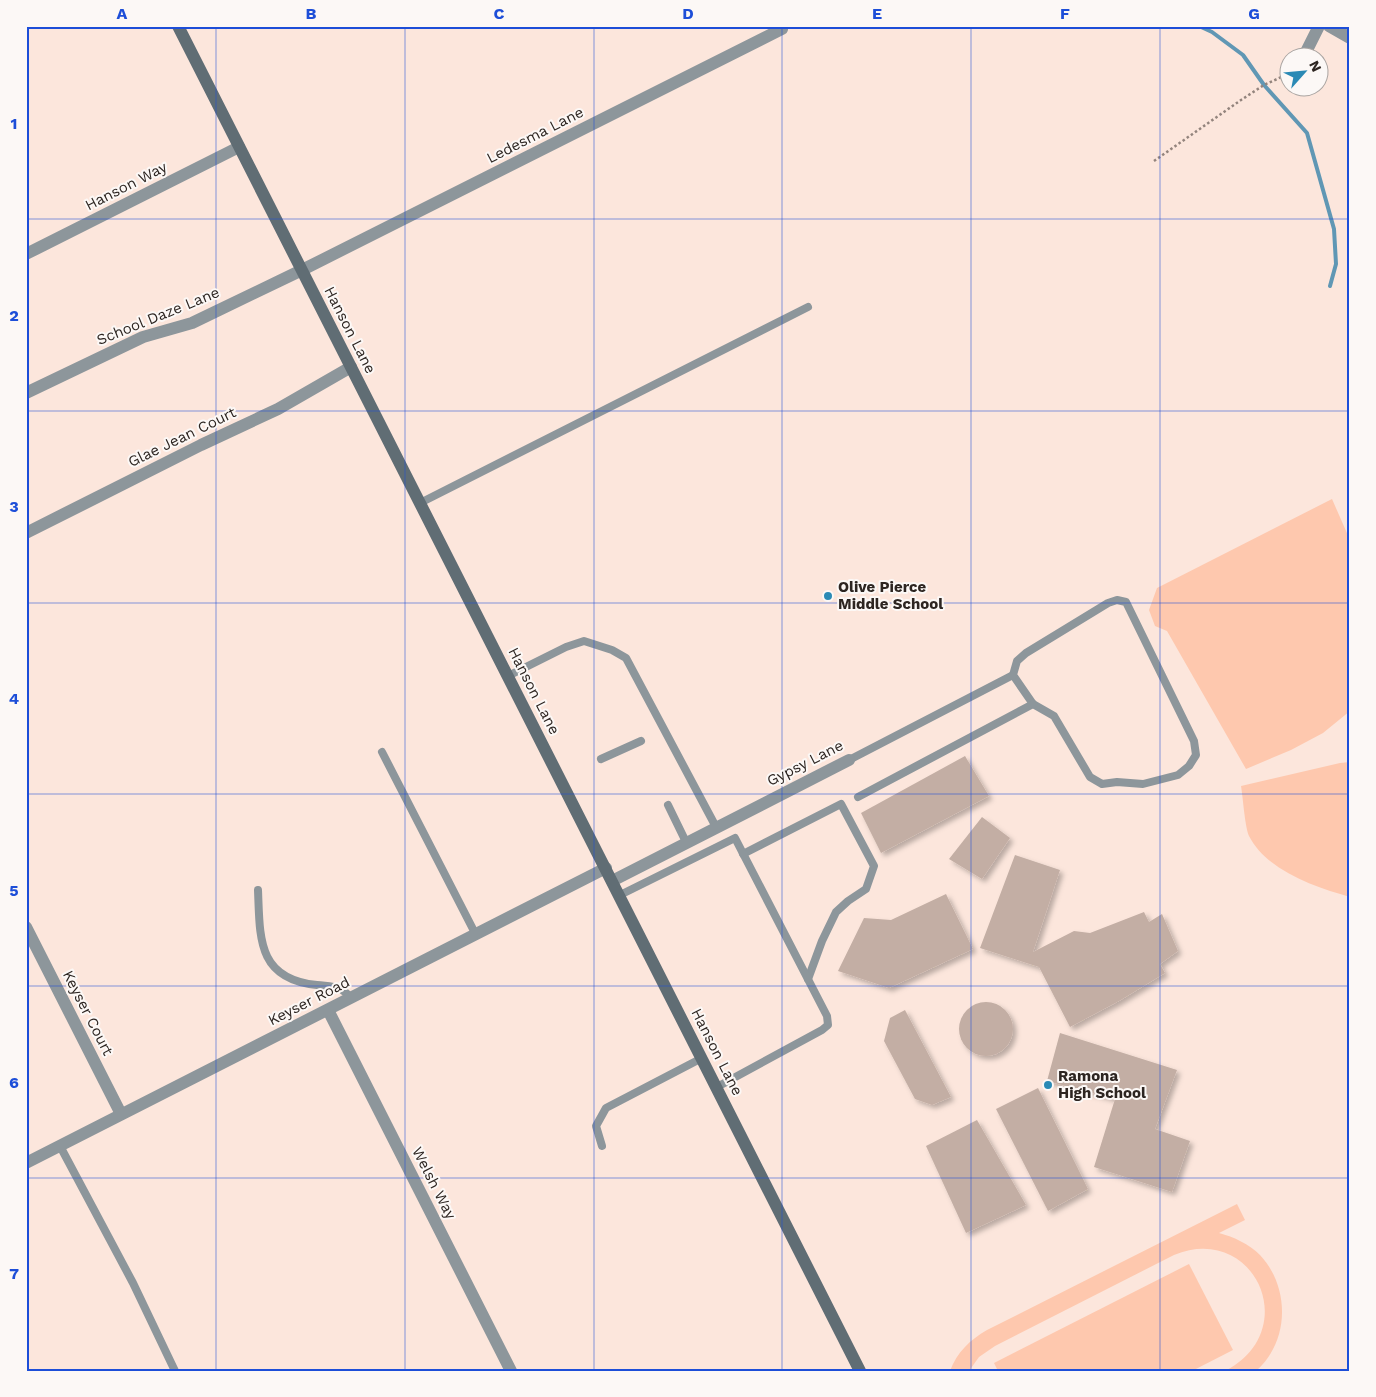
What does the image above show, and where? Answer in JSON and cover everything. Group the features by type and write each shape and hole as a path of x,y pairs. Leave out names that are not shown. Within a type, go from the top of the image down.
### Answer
{"main road":[{"name":"Hanson Lane","path":"178,26 860,1371"}],"street":[{"path":"1308,48 1319,26"},
{"path":"1329,26 1350,38"},
{"name":"Ledesma Lane","path":"302,270 782,29"},
{"name":"Hanson Way","path":"26,254 240,147"},
{"name":"School Daze Lane","path":"26,392 143,337 192,323 302,270"},
{"name":"Glae Jean Court","path":"26,533 201,445 278,409 351,367"},
{"name":"Gypsy Lane","path":"612,881 849,760"},
{"name":"Keyser Road","path":"26,1163 606,868"},
{"name":"Keyser Court","path":"26,927 121,1114"},
{"name":"Welsh Way","path":"328,1010 511,1371"}],"lane":[{"path":"420,503 808,307"},
{"path":"1117,600 1126,602 1194,741 1196,755 1190,766 1178,775 1143,784 1117,782 1102,784 1090,777 1054,716 1033,704 1013,675 1017,661 1026,653 1108,603 1117,600"},
{"path":"508,676 584,641 612,650 626,658 716,827"},
{"name":"Gypsy Lane","path":"849,760 1013,675"},
{"path":"858,797 1033,704"},
{"path":"601,759 641,742"},
{"path":"382,752 476,935"},
{"path":"743,854 841,804 874,866 866,889 836,912 822,941 808,979"},
{"path":"668,805 686,842"},
{"path":"620,895 735,838 827,1016 828,1025 822,1030 717,1087"},
{"path":"258,890 260,939 269,959 278,970 289,979 303,984 338,987 351,998"},
{"path":"602,1146 596,1126 606,1108 702,1058"},
{"path":"60,1146 134,1284 175,1371"}],"path":[{"path":"1154,161 1241,100 1278,79"}],"shaded area":[{"path":"1332,499 1350,540 1350,711 1323,733 1291,750 1246,769 1167,631 1155,626 1149,610 1157,588"},
{"path":"1350,762 1350,897 1307,883 1267,859 1249,836 1241,786"},
{"path":"1237,1204 1245,1220 1219,1233 1241,1241 1260,1255 1270,1268 1277,1282 1281,1298 1280,1330 1275,1345 1267,1359 1256,1371 1225,1371 1249,1353 1262,1331 1265,1308 1259,1285 1246,1266 1227,1253 1202,1249 1174,1255 995,1346 979,1357 969,1371 950,1371 956,1358 965,1347 987,1330"},
{"path":"1189,1264 1233,1350 1192,1371 998,1371 994,1363"}],"building":[{"path":"965,756 989,796 881,853 861,813"},
{"path":"982,817 1010,838 982,879 949,859"},
{"path":"1015,855 1060,870 1033,952 1074,931 1090,933 1144,912 1149,922 1162,914 1178,951 1160,964 1165,973 1119,1001 1070,1027 1039,967 980,948"},
{"path":"946,894 973,949 889,988 838,971 864,918 891,920"},
{"path":"981,1002 991,1002 1001,1006 1009,1014 1013,1029 1009,1044 1001,1052 991,1056 981,1056 971,1052 963,1044 959,1034 959,1024 963,1014 971,1006"},
{"path":"905,1010 951,1097 932,1105 915,1099 884,1041 890,1018"},
{"path":"1060,1033 1177,1070 1155,1129 1190,1141 1172,1192 1094,1167 1115,1099 1047,1081"},
{"path":"1038,1088 1088,1189 1048,1211 996,1109"},
{"path":"977,1120 1026,1205 966,1233 926,1146"}],"waterway":[{"path":"1199,26 1212,32 1243,55 1264,85 1307,133 1334,229 1336,264 1330,286"}],"place":[{"name":"Olive Pierce Middle School","path":"828,596"},
{"name":"Ramona High School","path":"1048,1085"}]}
